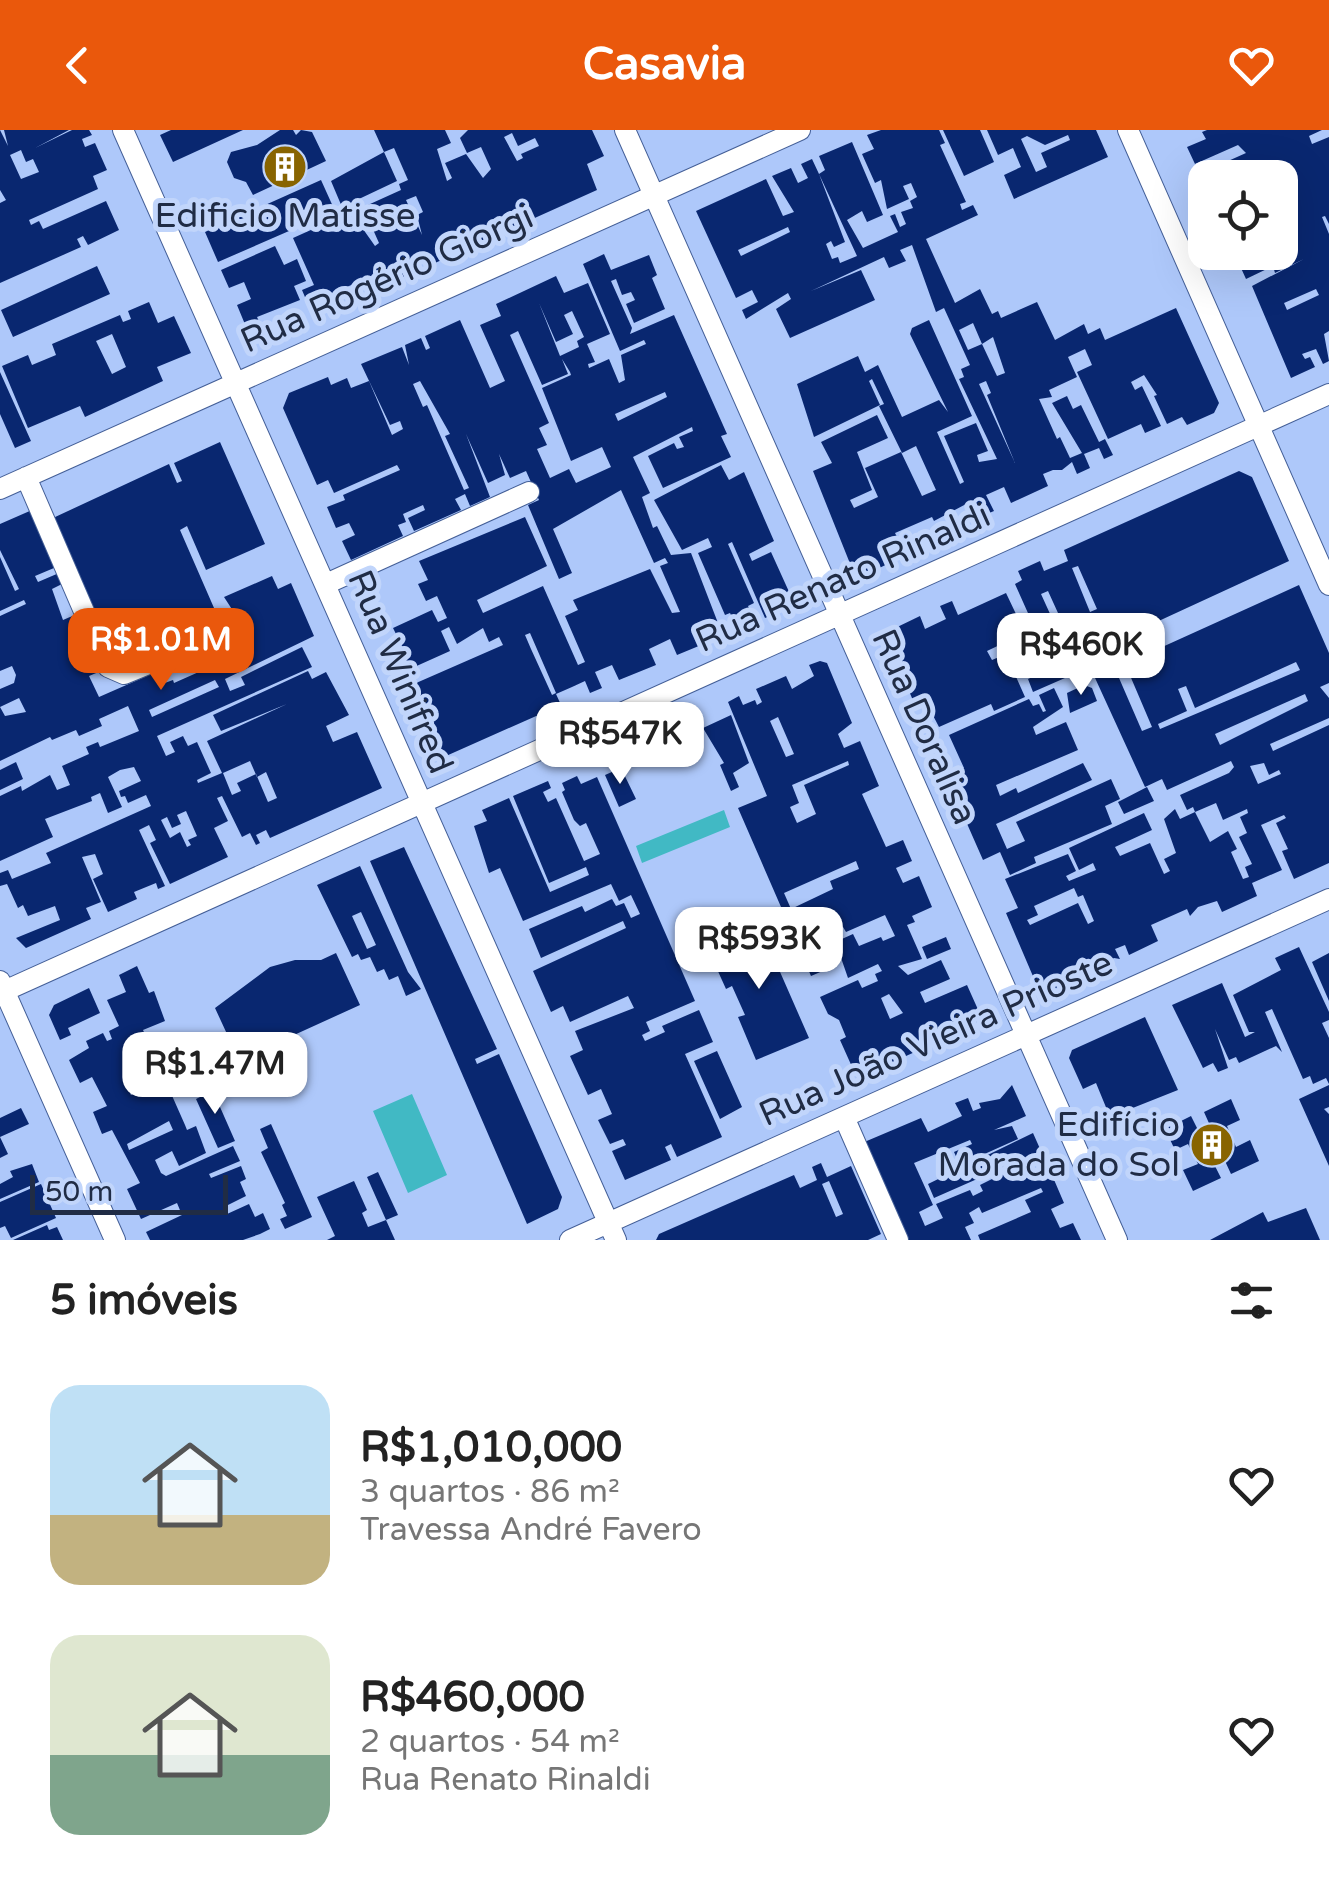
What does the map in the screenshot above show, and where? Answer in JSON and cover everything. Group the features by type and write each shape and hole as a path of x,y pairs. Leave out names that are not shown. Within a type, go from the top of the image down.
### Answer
{"street":[{"name":"Rua Winifred","path":"124,130 612,1231"},
{"name":"Rua Doralisa","path":"625,130 1117,1240"},
{"name":"Rua Rogério Giorgi","path":"0,488 800,130"},
{"path":"1128,130 1329,584"},
{"name":"Rua Renato Rinaldi","path":"1,988 1329,394"},
{"path":"26,476 108,668 124,674 146,666"},
{"path":"326,584 529,492"},
{"name":"Rua João Vieira Prioste","path":"570,1240 612,1231 844,1117 1329,899"},
{"path":"1,988 115,1240"},
{"path":"844,1117 898,1240"}],"shaded area":[{"path":"724,810 730,827 642,863 636,846"},
{"path":"412,1094 447,1175 408,1193 373,1111"}],"building":[{"path":"0,130 8,146 4,130 69,130 35,148 72,130 89,130 92,135 82,139 85,147 95,143 107,170 93,176 98,189 29,220 31,225 39,221 43,229 106,201 119,230 88,245 83,236 77,239 81,247 0,283 0,203 6,200 0,190","holes":["21,150 26,162 33,159 39,172 21,179 10,155"]},
{"path":"171,130 243,130 173,162 160,135"},
{"path":"280,130 293,130 296,135 301,130 312,132 326,161 253,195 246,182 234,178 227,162 231,152 257,145"},
{"path":"374,130 445,130 451,143 437,149 447,181 452,178 445,163 466,154 483,178 491,169 481,147 467,153 460,138 468,130 592,130 604,156 587,164 597,190 435,263 432,257 410,266 413,273 391,282 386,269 336,292 341,304 313,316 302,290 314,285 293,238 351,212 375,246 379,243 367,216 363,217 359,209 401,190 399,184 408,180 394,148 384,152","holes":["512,133 518,146 535,138 539,146 521,154 523,158 517,161 504,137","416,196 423,212 417,215 422,235 406,200"]},
{"path":"881,130 939,130 945,143 940,145 966,202 960,204 962,210 973,205 978,215 926,239 955,303 980,289 992,314 998,311 1001,318 1037,302 1055,340 1084,324 1088,334 1100,328 1105,340 1176,308 1219,403 1214,413 1187,425 1182,417 1167,424 1154,396 1157,395 1144,375 1131,382 1135,390 1142,386 1161,426 1145,433 1141,424 1108,439 1077,372 1092,365 1085,349 1068,357 1077,377 1049,390 1052,397 1039,399 1070,458 1082,453 1052,403 1067,396 1073,409 1081,405 1099,442 1105,439 1113,455 1104,459 1099,448 1084,454 1090,468 1077,474 1072,462 1062,470 1043,474 1048,486 1011,503 1004,487 986,495 994,511 975,519 968,503 934,521 932,517 895,533 906,555 867,574 851,566 813,471 832,463 821,442 877,415 888,438 857,452 872,490 850,500 854,508 878,497 865,468 901,452 922,496 936,490 916,446 902,453 879,406 884,404 872,379 869,381 880,405 814,437 797,384 858,356 865,372 878,365 902,417 939,400 948,412 910,334 912,328 929,320 972,416 937,432 960,484 964,482 944,436 976,423 988,451 977,455 979,462 997,459 959,379 964,377 961,369 970,365 944,308 936,312 912,245 900,250 906,261 889,268 884,257 811,291 861,270 875,300 790,338 776,309 791,299 788,293 746,319 742,310 758,302 752,290 736,298 696,211 766,179 783,216 794,212 772,176 791,168 798,183 808,178 801,164 812,159 819,174 825,170 819,156 852,142 883,215 867,222 862,211 847,220 863,248 898,232 890,216 895,214 900,227 906,224 901,212 913,208 910,201 917,197 911,183 903,186 909,199 887,209 881,180 875,183 862,154 874,149 867,135","holes":["819,174 857,256 840,263 838,257 832,259 826,244 831,241 834,247 845,242","788,227 790,232 741,256 738,250","973,323 982,344 968,350 959,330","993,337 1005,373 997,376 982,344","986,381 991,393 987,395 1015,463 979,384"]},
{"path":"943,130 980,130 994,162 964,176"},
{"path":"987,130 1096,130 1108,157 1014,199 1004,175 1021,167 1013,148 998,155","holes":["1068,135 1070,140 1041,153 1047,167 1036,172 1021,139 1027,136 1045,145"]},
{"path":"1207,130 1322,130 1309,136 1312,144 1329,137 1329,224 1322,217 1329,234 1329,331 1324,334 1329,361 1323,364 1316,349 1302,354 1305,359 1310,357 1315,367 1291,378 1252,286 1283,270 1298,270 1298,262 1304,259 1298,262 1298,160 1230,160 1246,153 1238,145 1204,160 1193,160 1187,147 1206,139 1202,132","holes":["1316,289 1319,295 1287,310 1284,303"]},
{"path":"384,152 397,181 342,207 331,181"},
{"path":"321,180 335,211 218,262 205,232"},
{"path":"275,246 284,265 297,259 306,281 294,286 300,300 257,317 266,337 261,338 249,334 237,305 251,299 244,282 229,288 221,270"},
{"path":"604,254 611,270 649,255 657,275 652,278 665,309 634,323 626,304 635,300 631,292 622,295 616,279 611,281 632,328 630,334 674,315 727,434 721,436 731,457 663,488 648,456 674,443 677,449 684,447 679,437 693,431 692,427 633,457 650,493 642,497 653,528 657,526 671,555 691,553 723,636 677,655 670,639 649,649 656,665 619,680 612,665 595,672 602,688 590,693 585,681 556,694 561,705 446,756 435,751 424,728 431,725 420,701 414,704 407,687 503,645 499,637 489,642 483,628 457,644 449,627 441,631 450,651 401,673 392,653 403,648 393,628 432,610 438,622 447,618 437,596 426,601 418,584 428,580 419,561 525,517 547,566 477,600 483,613 543,586 578,665 585,662 565,616 578,610 573,600 650,569 672,613 680,612 660,566 668,563 665,558 654,563 621,490 553,529 572,573 559,579 528,505 539,500 526,471 510,478 499,454 505,475 488,483 466,434 490,497 470,506 465,494 455,499 461,510 414,531 408,518 425,510 423,505 403,514 406,522 398,525 403,536 351,560 342,541 355,535 349,523 336,528 327,507 345,500 343,495 400,470 397,465 334,493 328,480 317,485 283,408 289,393 328,377 331,385 347,378 351,388 369,381 392,435 403,429 400,421 390,425 361,364 402,347 409,365 405,345 421,338 426,350 430,348 425,336 460,320 490,388 505,381 480,325 501,316 496,304 556,276 564,293 588,283 610,334 587,344 595,362 588,364 589,368 609,359 619,383 625,380 621,355 646,344 644,340 620,351 583,264","holes":["539,303 556,342 573,334 564,315 572,311 584,337 577,341 579,347 560,356","518,331 542,385 568,374 562,359 570,372 571,375 542,388 571,461 602,447 611,467 576,483 569,469 550,478 537,449 547,445 539,428 549,423 510,335","420,381 450,434 445,436 469,488 464,490 427,405 423,407 413,384","665,392 667,397 618,421 615,414","530,633 556,693 552,695 525,635"]},
{"path":"97,266 110,294 13,337 1,310"},
{"path":"1242,270 1265,270 1246,279"},
{"path":"149,302 158,323 174,316 191,353 157,367 163,381 85,417 80,406 28,428 2,366 28,355 32,365 56,355 52,344 120,315 123,322 131,319 128,311","holes":["112,334 126,367 112,374 96,341"]},
{"path":"0,372 31,441 15,448 0,414"},
{"path":"220,442 265,544 206,570 187,526 180,530 221,624 237,617 224,597 272,576 278,589 291,583 314,636 225,679 230,691 245,685 241,677 302,647 312,667 157,736 166,756 175,752 170,742 183,736 188,746 197,742 211,773 198,783 222,773 207,741 287,704 221,731 213,715 308,671 312,679 326,672 349,715 326,726 333,742 357,732 382,788 270,838 266,830 256,835 260,843 256,845 250,833 242,837 222,796 217,798 228,821 214,828 228,857 170,884 150,843 156,840 149,825 139,830 165,886 158,889 156,883 134,892 137,899 108,912 93,879 103,874 95,854 82,857 101,902 86,908 91,919 26,948 16,938 60,920 55,906 28,916 23,905 18,908 7,884 0,886 0,873 8,870 12,879 51,863 46,853 151,806 146,795 128,803 125,796 121,797 119,791 141,781 134,767 120,770 108,777 122,807 108,813 100,793 91,797 92,801 45,819 53,837 0,861 0,796 21,786 22,791 50,775 57,790 70,785 62,766 89,754 86,747 98,742 100,747 139,731 128,706 99,719 102,726 79,736 76,730 52,740 50,737 0,761 0,707 0,689 14,683 16,675 12,666 0,671 0,616 26,604 24,600 0,611 0,557 15,591 19,589 0,550 0,524 32,510 54,568 35,576 38,582 59,573 64,583 52,589 63,620 77,614 82,627 69,632 78,655 92,649 101,671 89,676 99,697 156,672 162,684 173,680 174,683 201,671 194,655 208,648 202,635 150,658 137,629 109,642 53,518 169,464 177,483 182,481 174,463","holes":["221,624 228,639 216,645 210,630","215,680 219,687 152,717 149,710","19,698 26,712 5,716 0,707","250,761 256,774 237,783 241,791 232,795 223,773","266,772 277,798 268,802 257,777","186,811 197,836 188,840 191,845 187,847 180,832 170,838 161,820 167,817 172,828 181,824 177,815"]},
{"path":"721,465 729,480 744,472 774,541 749,554 752,561 771,552 795,605 765,618 732,542 728,544 754,603 748,606 755,622 738,629 730,613 725,615 698,553 712,547 708,538 682,550 654,500"},
{"path":"1239,471 1252,477 1289,561 1150,625 1160,648 1299,585 1329,653 1329,683 1320,687 1329,698 1329,718 1270,744 1273,751 1329,725 1329,863 1294,879 1282,851 1288,849 1276,823 1286,818 1284,815 1261,825 1282,870 1252,883 1257,896 1222,912 1217,901 1198,907 1190,916 1187,909 1151,925 1158,941 1129,955 1125,945 1115,949 1120,959 1114,958 1048,992 1038,988 1006,913 1018,908 1005,879 1068,854 1076,871 1066,876 1069,881 1096,870 1093,863 1079,870 1069,848 1144,813 1152,830 1115,847 1120,856 1150,843 1164,874 1170,871 1164,859 1176,853 1164,819 1175,809 1180,819 1195,812 1193,807 1187,810 1180,795 1229,773 1234,767 1231,761 1167,790 1162,779 1145,787 1090,667 1033,692 1028,679 1039,674 1026,646 1040,640 1015,584 1022,580 1018,571 1040,561 1044,571 1068,561 1064,550","holes":["1078,566 1097,609 1090,612 1072,568","1048,591 1063,624 1076,618 1091,656 1086,658 1079,643 1066,649 1041,594","1106,648 1120,652 1152,727 1142,731","1296,662 1300,670 1160,729 1158,724 1187,711 1178,689 1186,686 1195,708","1305,694 1308,701 1220,745 1215,734","1264,763 1269,775 1279,770 1281,774 1258,784 1250,766","1216,803 1223,820 1247,809 1248,813 1240,817 1247,833 1239,837 1252,864 1245,867 1249,877 1243,879 1231,852 1237,849 1228,831 1210,842 1195,812","1074,888 1078,897 1083,895 1094,921 1088,924 1078,903 1030,925 1027,920 1038,915 1034,906"]},
{"path":"1006,593 1025,633 987,651 992,660 1006,654 1025,697 994,711 991,704 939,727 925,700 915,705 886,638 889,631 920,616 925,629 946,619 940,606 952,601 958,615"},
{"path":"827,663 852,723 838,734 844,748 860,741 879,786 862,794 886,847 903,840 912,861 896,868 903,883 919,876 932,907 912,916 915,922 907,925 922,959 898,966 908,975 941,960 950,979 920,992 925,1003 967,985 980,1014 975,1025 857,1078 840,1040 846,1037 839,1020 828,1014 820,997 858,980 862,988 878,981 875,974 882,971 878,964 848,978 840,955 829,960 832,967 811,976 738,808 767,796 728,702 739,696 743,705 755,700 757,705 762,702 756,689 786,676 792,689 814,676 809,665","holes":["778,717 794,754 786,757 770,721","848,761 849,765 804,785 816,814 797,823 790,807 799,803 792,785","856,861 859,869 830,881 833,889 791,909 784,893","885,915 895,936 859,946 853,934 824,947 820,938 843,927 846,932","889,994 903,1013 890,1019 881,998"]},
{"path":"1084,685 1092,688 1097,701 1070,713 1067,693"},
{"path":"1054,688 1063,707 1033,727 1036,735 1066,722 1078,750 996,785 1000,796 1016,788 1018,793 1083,763 1092,780 996,824 1007,849 1025,841 1016,822 1111,779 1120,799 1105,806 1112,824 1034,857 1036,863 1010,875 1000,852 983,860 946,776 964,768 949,735 1029,699 1033,706 1039,704 1046,711 1039,695"},
{"path":"731,715 749,763 733,773 739,787 731,791 720,765 724,763 703,728"},
{"path":"16,762 23,779 0,790 0,770"},
{"path":"621,768 636,799 619,807 605,775"},
{"path":"577,776 581,784 597,777 695,1001 646,1022 650,1031 642,1035 645,1041 665,1032 662,1026 699,1010 713,1042 685,1054 722,1137 677,1157 671,1144 665,1147 671,1160 625,1180 612,1151 626,1145 623,1139 610,1144 598,1120 612,1114 601,1089 588,1095 570,1056 583,1050 575,1031 634,1008 628,996 570,1022 563,1006 551,1012 533,971 626,928 623,921 541,958 529,929 582,906 585,912 612,899 616,906 624,903 631,918 640,914 631,895 619,901 611,884 523,921 500,868 489,873 474,826 487,821 482,810 509,798 550,892 589,875 586,867 549,883 513,796 548,781 551,788 543,792 548,802 556,798 584,861 600,854 586,823 580,826 574,820 562,792 562,783"},
{"path":"1147,787 1154,801 1124,814 1118,802"},
{"path":"404,847 497,1049 475,1059 477,1064 499,1054 562,1197 558,1209 527,1224 370,861"},
{"path":"360,866 408,972 421,989 406,996 398,976 389,980 384,969 377,972 370,957 352,957 317,885","holes":["361,912 376,945 367,949 352,916"]},
{"path":"759,924 809,1038 756,1060 738,1017 745,1015 732,986 726,989 707,947"},
{"path":"946,937 951,949 927,959 922,947"},
{"path":"1299,947 1329,1012 1329,1020 1322,1023 1329,1038 1329,1084 1326,1078 1313,1084 1310,1076 1303,1079 1272,1009 1265,1012 1282,1052 1276,1046 1239,1063 1236,1057 1229,1060 1215,1029 1228,1068 1218,1072 1213,1063 1203,1068 1172,1005 1222,983 1245,1037 1255,1032 1249,1032 1233,995 1281,970 1275,958"},
{"path":"336,953 360,1005 239,1060 215,1008 270,967 295,960 321,960"},
{"path":"1329,953 1329,1001 1312,962"},
{"path":"137,966 149,993 154,991 165,1021 143,1030 187,1130 196,1126 206,1153 179,1166 172,1151 155,1160 161,1173 166,1176 233,1146 240,1161 209,1174 211,1178 241,1166 246,1179 240,1182 246,1196 224,1207 227,1214 249,1204 255,1217 263,1213 270,1229 243,1240 150,1240 146,1232 182,1215 177,1203 141,1219 127,1189 140,1183 112,1130 102,1134 93,1112 107,1106 92,1077 80,1083 69,1060 89,1048 86,1041 103,1033 107,1041 112,1039 109,1031 119,1026 107,1000 126,992 119,975","holes":["148,1073 150,1079 140,1083 143,1090 131,1095 125,1083","169,1121 173,1130 129,1150 127,1144"]},
{"path":"89,988 100,1013 68,1028 71,1035 60,1040 49,1015 54,1005"},
{"path":"1145,1017 1178,1090 1110,1117 1096,1083 1083,1089 1069,1058 1072,1050"},
{"path":"185,1036 206,1082 177,1094 156,1048"},
{"path":"717,1051 742,1107 720,1119 694,1061"},
{"path":"209,1082 235,1141 218,1148 196,1099 206,1094 202,1085"},
{"path":"1012,1085 1026,1116 994,1130 1012,1126 1018,1139 960,1165 954,1152 972,1144 970,1140 914,1163 933,1205 919,1212 925,1226 943,1218 936,1204 970,1190 973,1196 983,1191 980,1185 1030,1160 1036,1173 1049,1168 1064,1203 1051,1209 1060,1228 1073,1223 1081,1240 980,1240 978,1235 1031,1212 1025,1200 1043,1192 1041,1188 982,1213 979,1207 969,1213 974,1223 965,1227 971,1240 906,1240 862,1143 921,1118 928,1132 962,1116 955,1103 968,1098 973,1111 981,1108 979,1103 1000,1099"},
{"path":"1329,1085 1329,1107 1324,1109 1329,1114 1329,1166 1299,1099"},
{"name":"Edifício Morada do Sol","path":"1231,1099 1240,1120 1227,1126 1236,1147 1250,1140 1259,1161 1231,1174 1225,1161 1215,1166 1221,1178 1193,1191 1183,1170 1198,1164 1188,1144 1175,1150 1165,1129 1191,1116 1201,1136 1212,1130 1204,1112"},
{"path":"21,1108 29,1124 0,1137 0,1118"},
{"path":"271,1124 312,1217 285,1229 280,1219 287,1216 282,1205 285,1203 261,1152 268,1148 260,1129"},
{"path":"1033,1133 1041,1151 934,1198 928,1184"},
{"path":"0,1137 8,1154 0,1158"},
{"path":"821,1163 827,1177 851,1166 881,1234 868,1240 656,1240 659,1234 794,1175 800,1188 817,1180 812,1167","holes":["829,1181 843,1214 836,1217 822,1184"]},
{"path":"32,1164 39,1182 0,1199 0,1184 13,1177 10,1171"},
{"path":"378,1172 398,1215 386,1220 367,1177"},
{"path":"354,1181 367,1210 362,1213 368,1227 386,1220 395,1240 327,1240 335,1236 317,1197"},
{"path":"41,1184 56,1218 11,1238 5,1226 0,1228 0,1202"},
{"path":"1306,1208 1320,1240 1210,1240 1263,1212 1268,1222"},
{"path":"47,1225 49,1230 57,1227 63,1240 13,1240"}],"place":[{"name":"Edificio Matisse","path":"285,167"},
{"name":"Edifício Morada do Sol","path":"1212,1145"}]}
